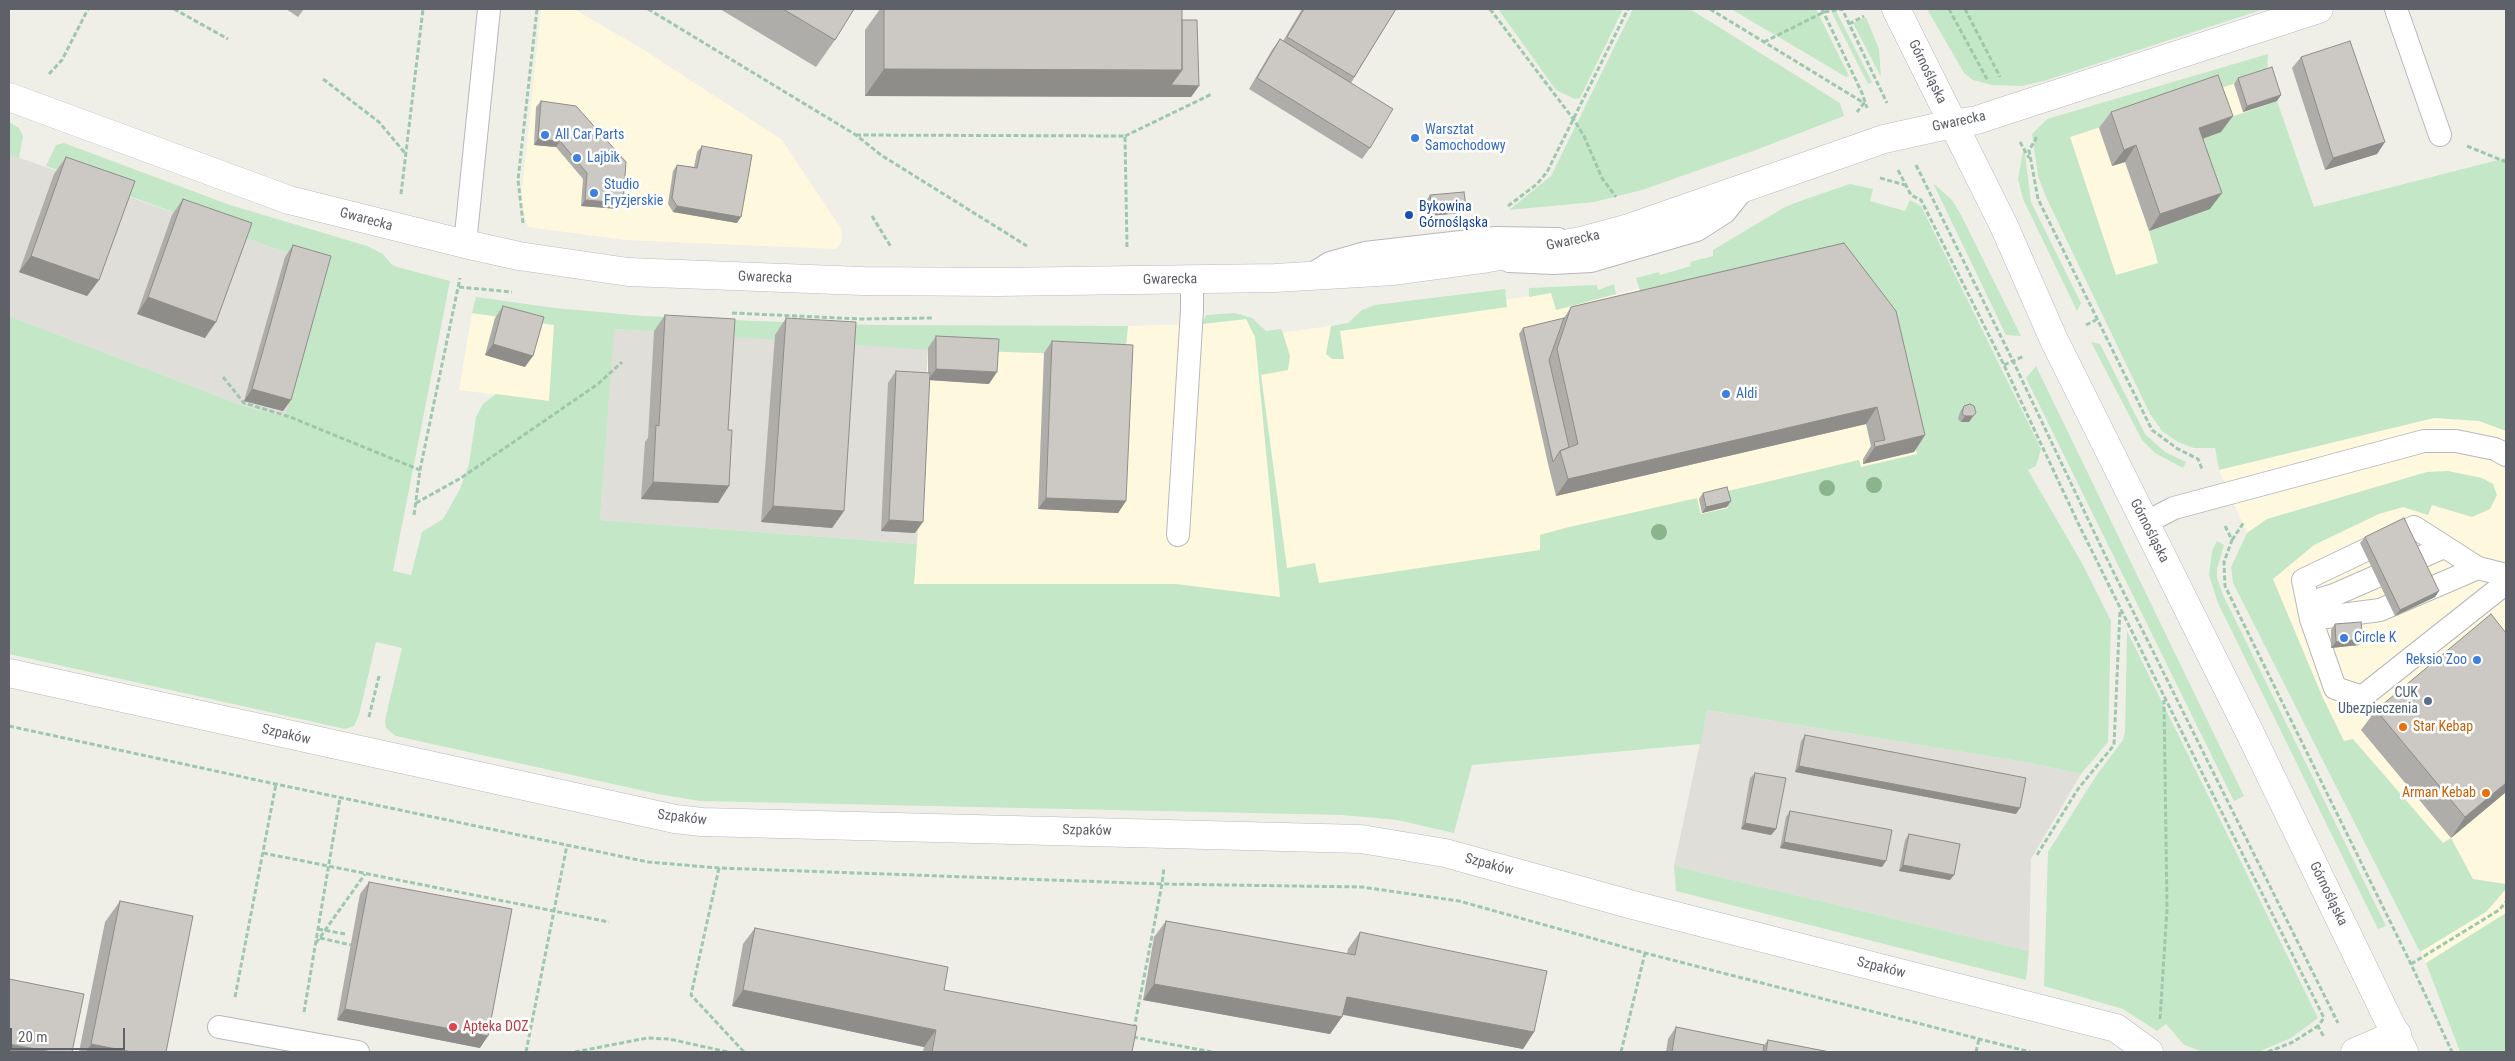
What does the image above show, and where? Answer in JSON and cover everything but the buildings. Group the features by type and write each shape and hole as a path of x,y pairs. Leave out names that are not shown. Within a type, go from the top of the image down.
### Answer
{"street":[{"name":"Górnośląska","path":"1896,9 2004,226 2054,340 2250,731 2401,1043"},
{"name":"Gwarecka","path":"9,97 289,200 519,256 637,272 862,281 1192,280 1309,276 1394,271 1483,259 1581,241 1630,228 1893,137 1977,120 2004,112 2319,9"},
{"name":"Szpaków","path":"9,673 675,819 702,822 1361,839 1445,853 1633,905 2116,1028 2150,1052"},
{"path":"2355,1052 2401,1043"}],"lane":[{"path":"465,244 489,9"},
{"path":"2396,9 2440,135"},
{"path":"1483,259 1553,263 1591,260 1697,230 1725,212 1745,187"},
{"path":"1309,276 1330,263 1365,253 1496,238 1528,237 1581,241"},
{"path":"1178,535 1192,318 1192,280"},
{"path":"2145,523 2174,508 2424,441 2456,441 2495,449 2506,455"},
{"path":"2506,575 2478,568 2414,527 2303,580 2310,611 2335,688 2362,697 2506,583"},
{"path":"2310,611 2334,595 2444,547"},
{"path":"2310,611 2380,610 2478,568"},
{"path":"224,1028 358,1052"}],"path":[{"path":"45,78 62,60 88,9"},
{"path":"174,9 228,39"},
{"path":"401,196 423,9"},
{"path":"523,231 518,180 537,9"},
{"path":"648,9 856,135 881,155 1030,248"},
{"path":"1490,9 1574,120 1584,136 1602,178 1622,203"},
{"path":"1501,211 1537,184 1547,172 1628,9"},
{"path":"1710,9 1864,103 1893,137 1929,194 2014,361 2105,555 2340,1027"},
{"path":"1764,42 1823,11 1842,9 1893,137 1910,195 1921,200 2004,365 2029,421 2164,697 2324,1018 2318,1026 2293,1042 2268,1052"},
{"path":"1965,9 1998,74"},
{"path":"1823,11 1862,93 1864,103"},
{"path":"324,79 379,122 405,153"},
{"path":"856,135 1125,136 1212,94"},
{"path":"2440,135 2506,162"},
{"path":"1125,136 1127,248"},
{"path":"2030,161 2038,199 2152,430 2178,449 2198,459 2232,540 2224,562 2225,586 2411,964 2452,1052"},
{"path":"414,516 420,470 459,287"},
{"path":"416,504 462,478 598,384 622,362"},
{"path":"223,377 244,403 290,418 420,470"},
{"path":"2037,854 2078,789 2114,745 2120,607"},
{"path":"369,721 379,676"},
{"path":"2160,1026 2166,909 2164,697"},
{"path":"9,726 266,782"},
{"path":"224,1028 263,853 276,784"},
{"path":"299,1041 340,798"},
{"path":"526,1052 567,845"},
{"path":"263,853 609,922"},
{"path":"719,868 691,995 744,1052"},
{"path":"315,945 365,874"},
{"path":"1131,1044 1162,884 1362,887 1459,902 1645,953 2030,1052"},
{"path":"2411,964 2499,910 2506,902"},
{"path":"318,929 345,934"},
{"path":"320,938 351,945"},
{"path":"1622,1052 1645,953"},
{"path":"2318,1026 2327,1043"},
{"path":"1133,1037 1212,1052"},
{"path":"575,1052 647,1038 669,1039 728,1052"},
{"path":"1976,1052 1979,1039"}],"shaded area":[{"path":"541,9 574,9 644,50 782,140 842,230 841,242 836,249 626,240 528,227 521,202"},
{"path":"2267,73 2314,207 2316,237 2116,275 2070,137"},
{"path":"9,154 270,247 329,264 286,417 238,404 9,316"},
{"path":"1870,229 2008,436 1596,553 1281,597 914,584 928,348 1125,356 1128,326 1205,324 1246,319 1255,337 1551,293 1556,310"},
{"path":"472,313 554,325 549,401 459,390"},
{"path":"613,329 928,348 917,544 600,520"},
{"path":"2506,410 2506,1052 2460,1052 2426,963 2233,583 2231,567 2247,533 2219,470 2215,447 2287,435"},
{"path":"1707,710 2031,763 2081,774 2031,859 2029,951 1674,866"}],"green space":[{"path":"1498,9 1623,9 1580,98 1575,99 1556,90"},
{"path":"1633,9 1690,9 1840,103 1844,116 1753,151 1642,190 1594,202 1509,210 1551,176"},
{"path":"1731,9 1816,9 1849,76 1846,77"},
{"path":"1830,9 1835,9 1872,82 1868,84"},
{"path":"1927,9 2264,9 2047,80 2022,86 1992,85 1973,80 1964,73"},
{"path":"1866,17 1879,49 1881,77 1853,23"},
{"path":"2268,54 2267,73 2070,137 2116,275 2158,263 2149,231 2210,209 2187,144 2217,122 2277,101 2314,207 2506,158 2506,431 2479,421 2434,418 2219,470 2215,448 2194,448 2178,442 2162,431 2150,414 2046,197 2038,176 2032,134 2047,119"},
{"path":"9,122 19,128 23,136 19,158 9,154"},
{"path":"64,143 230,205 367,246 383,254 391,264 397,267 450,281 393,571 411,575 422,532 443,519 460,489 469,464 476,417 483,404 496,394 549,401 554,325 472,313 476,297 555,308 644,316 756,321 876,325 1128,326 1125,356 919,349 614,329 600,520 917,544 914,584 1176,584 1280,597 1255,337 1246,319 1202,324 1206,315 1235,313 1252,318 1266,331 1281,329 1283,333 1290,356 1288,370 1261,375 1287,568 1315,563 1319,583 1540,550 1540,535 1697,498 1701,514 1728,508 1724,492 1859,460 1861,467 1917,454 1888,325 1671,290 1670,284 1640,291 1636,278 1659,272 1660,275 1691,266 1690,262 1713,256 1713,250 1785,207 1803,200 1850,184 1873,189 1870,201 1905,211 1910,200 1921,206 2041,449 2036,466 2028,470 2083,565 2111,621 2108,742 2081,774 2031,763 1707,710 1701,744 1472,765 1454,833 1397,820 1343,815 700,801 658,794 396,736 386,728 385,720 402,648 376,642 359,715 354,726 345,729 9,654 9,316 238,404 285,417 329,264 270,247 46,166 56,145"},
{"path":"2024,146 2031,202 2081,303 2077,311 2023,199 2018,179"},
{"path":"1933,183 1952,200 1961,215 2021,336 2006,335"},
{"path":"1614,284 1616,294 1556,310 1551,293 1529,297 1529,288 1597,285 1598,290"},
{"path":"1505,289 1507,307 1340,331 1344,359 1332,359 1326,354 1331,326 1348,323 1362,310 1375,305"},
{"path":"2091,342 2100,344 2145,434 2165,452 2186,462 2183,468 2155,453 2142,440"},
{"path":"2036,366 2244,796 2234,801 2026,378"},
{"path":"2448,471 2482,478 2493,484 2497,495 2490,509 2472,517 2432,505 2428,515 2403,507 2379,514 2314,545 2273,579 2322,696 2344,741 2353,739 2443,843 2451,838 2473,879 2506,884 2506,889 2486,912 2420,952 2233,583 2231,567 2247,533 2267,519 2427,472"},
{"path":"2217,541 2224,545 2217,569 2217,578 2223,595 2386,926 2378,929 2218,603 2209,575 2212,551"},
{"path":"2127,631 2318,1018 2291,1038 2258,1052 2204,1052 2184,1045 2166,1024 2157,1031 2123,1009 2044,986 2048,852 2096,776 2123,740 2125,732"},
{"path":"1674,866 2029,951 2026,980 1676,891"},
{"path":"2506,913 2506,1052 2460,1052 2426,963"}],"place":[{"name":"All Car Parts","path":"545,135"},
{"name":"Warsztat Samochodowy","path":"1415,138"},
{"name":"Lajbik","path":"577,158"},
{"name":"Studio Fryzjerskie","path":"594,193"},
{"name":"Bykowina Górnośląska","path":"1409,215"},
{"name":"Aldi","path":"1726,394"},
{"name":"Circle K","path":"2344,638"},
{"name":"Reksio Zoo","path":"2477,660"},
{"name":"CUK Ubezpieczenia","path":"2428,701"},
{"name":"Star Kebap","path":"2403,727"},
{"name":"Arman Kebab","path":"2486,793"},
{"name":"Apteka DOZ","path":"453,1027"}]}
